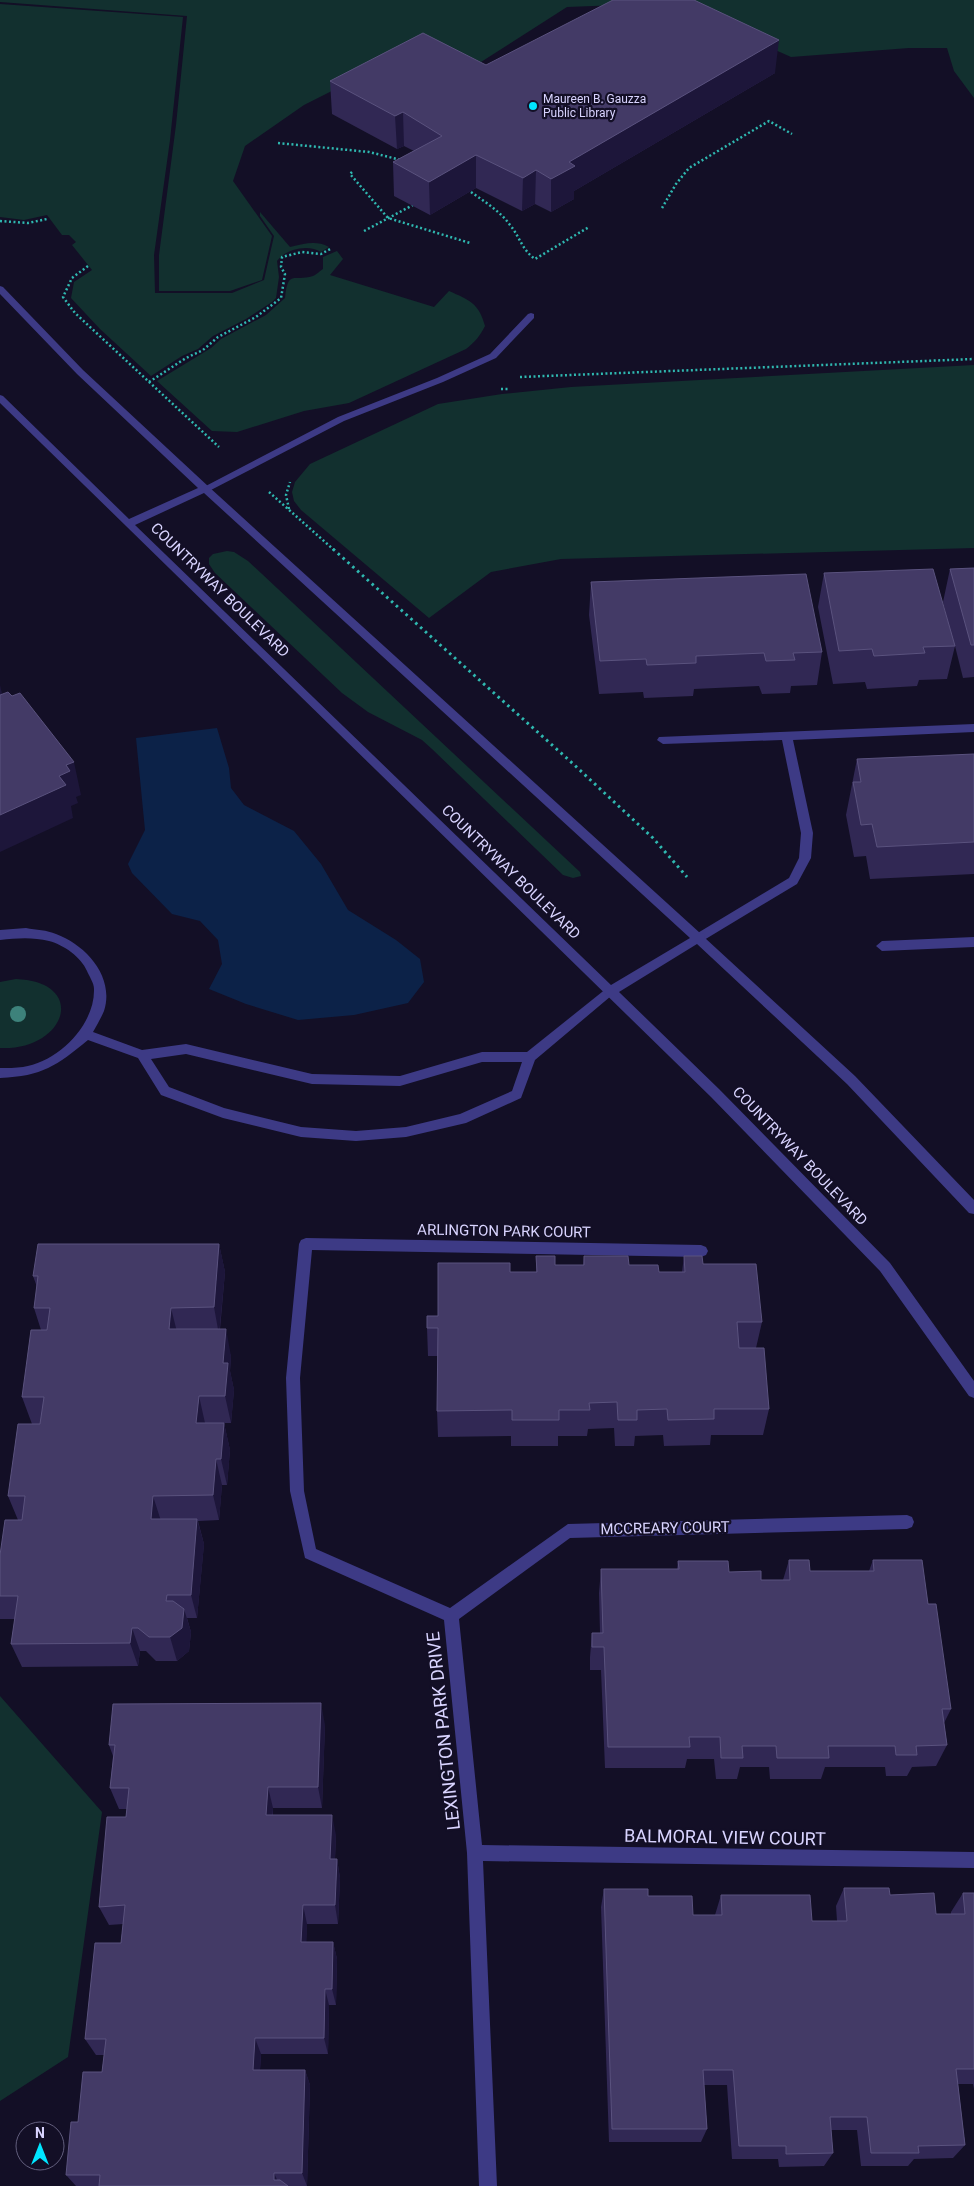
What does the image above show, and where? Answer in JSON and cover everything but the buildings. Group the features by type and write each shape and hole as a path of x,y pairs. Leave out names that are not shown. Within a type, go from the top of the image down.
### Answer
{"street":[{"path":"0,289 80,372 205,489 700,937 851,1080 974,1208"},
{"path":"128,524 205,489 341,419 440,380 493,356 531,316"},
{"name":"COUNTRYWAY BOULEVARD","path":"0,398 716,1093 885,1267 974,1392"},
{"path":"663,740 974,728"},
{"path":"142,1056 165,1091 223,1113 301,1132 356,1136 406,1132 470,1116 518,1094 530,1057 611,992 793,881 805,858 807,833 787,736"},
{"path":"0,935 26,933 53,937 77,950 90,964 100,987 98,1010 86,1034 55,1060 24,1072 0,1073"},
{"path":"882,946 974,942"},
{"path":"86,1034 142,1056 186,1049 312,1079 400,1081 482,1057 530,1057"},
{"name":"ARLINGTON PARK COURT","path":"306,1244 701,1251"},
{"name":"LEXINGTON PARK DRIVE","path":"306,1244 293,1378 297,1492 310,1553 451,1616 475,1853 488,2186"},
{"name":"MCCREARY COURT","path":"451,1616 568,1530 908,1522"},
{"name":"BALMORAL VIEW COURT","path":"475,1853 974,1860"}],"path":[{"path":"662,208 676,184 689,168 770,120 792,134"},
{"path":"278,143 369,152 398,159 406,163"},
{"path":"352,172 350,174 388,218 470,243"},
{"path":"471,192 496,210 515,232 523,250 535,259 589,227"},
{"path":"364,232 413,205"},
{"path":"0,221 28,223 47,219"},
{"path":"148,382 186,358 203,350 218,337 272,307 281,298 285,274 281,267 282,258 296,252 313,251 321,254 332,248"},
{"path":"88,266 76,273 67,284 63,297 75,313 200,429"},
{"path":"517,377 974,359"},
{"path":"282,503 570,761 653,838 687,877"}],"green space":[{"path":"0,0 974,0 974,98 954,71 947,48 909,48 791,57 671,3 567,7 481,62 423,45 304,105 245,146 233,181 272,236 262,280 230,291 159,291 159,255 176,125 187,16 0,2"},
{"path":"0,4 183,17 170,140 154,255 155,293 232,293 264,280 274,236 260,216 260,212 290,247 314,243 329,247 321,252 304,248 286,253 277,261 279,277 276,298 272,302 246,319 213,336 198,349 182,356 151,376 100,329 71,298 74,282 92,270 72,245 76,242 69,235 62,235 47,215 24,220 0,217"},
{"path":"337,251 343,259 330,275 434,307 449,291 472,303 480,312 485,326 477,339 466,349 349,403 304,411 237,432 212,431 157,381 211,348 221,339 266,315 285,298 290,280 315,275 323,269 323,257"},
{"path":"974,365 974,548 561,559 491,572 429,618 301,510 294,501 292,492 295,482 310,464 438,404 502,394 571,387"},
{"path":"227,551 234,552 248,561 580,872 581,876 573,878 563,875 422,740 368,712 342,693 215,573 209,564 209,558 213,554"},
{"path":"16,979 39,983 54,991 60,1003 60,1016 53,1028 41,1039 23,1046 0,1048 0,982"},
{"path":"0,1696 102,1812 68,2057 0,2101"}],"water":[{"path":"217,728 229,768 231,788 244,805 294,831 321,864 348,910 396,940 420,959 424,982 408,1003 354,1015 298,1020 246,1004 209,989 222,964 218,940 200,921 172,914 132,873 128,864 145,830 136,738"}],"place":[{"name":"Maureen B. Gauzza Public Library","path":"533,106"}]}
